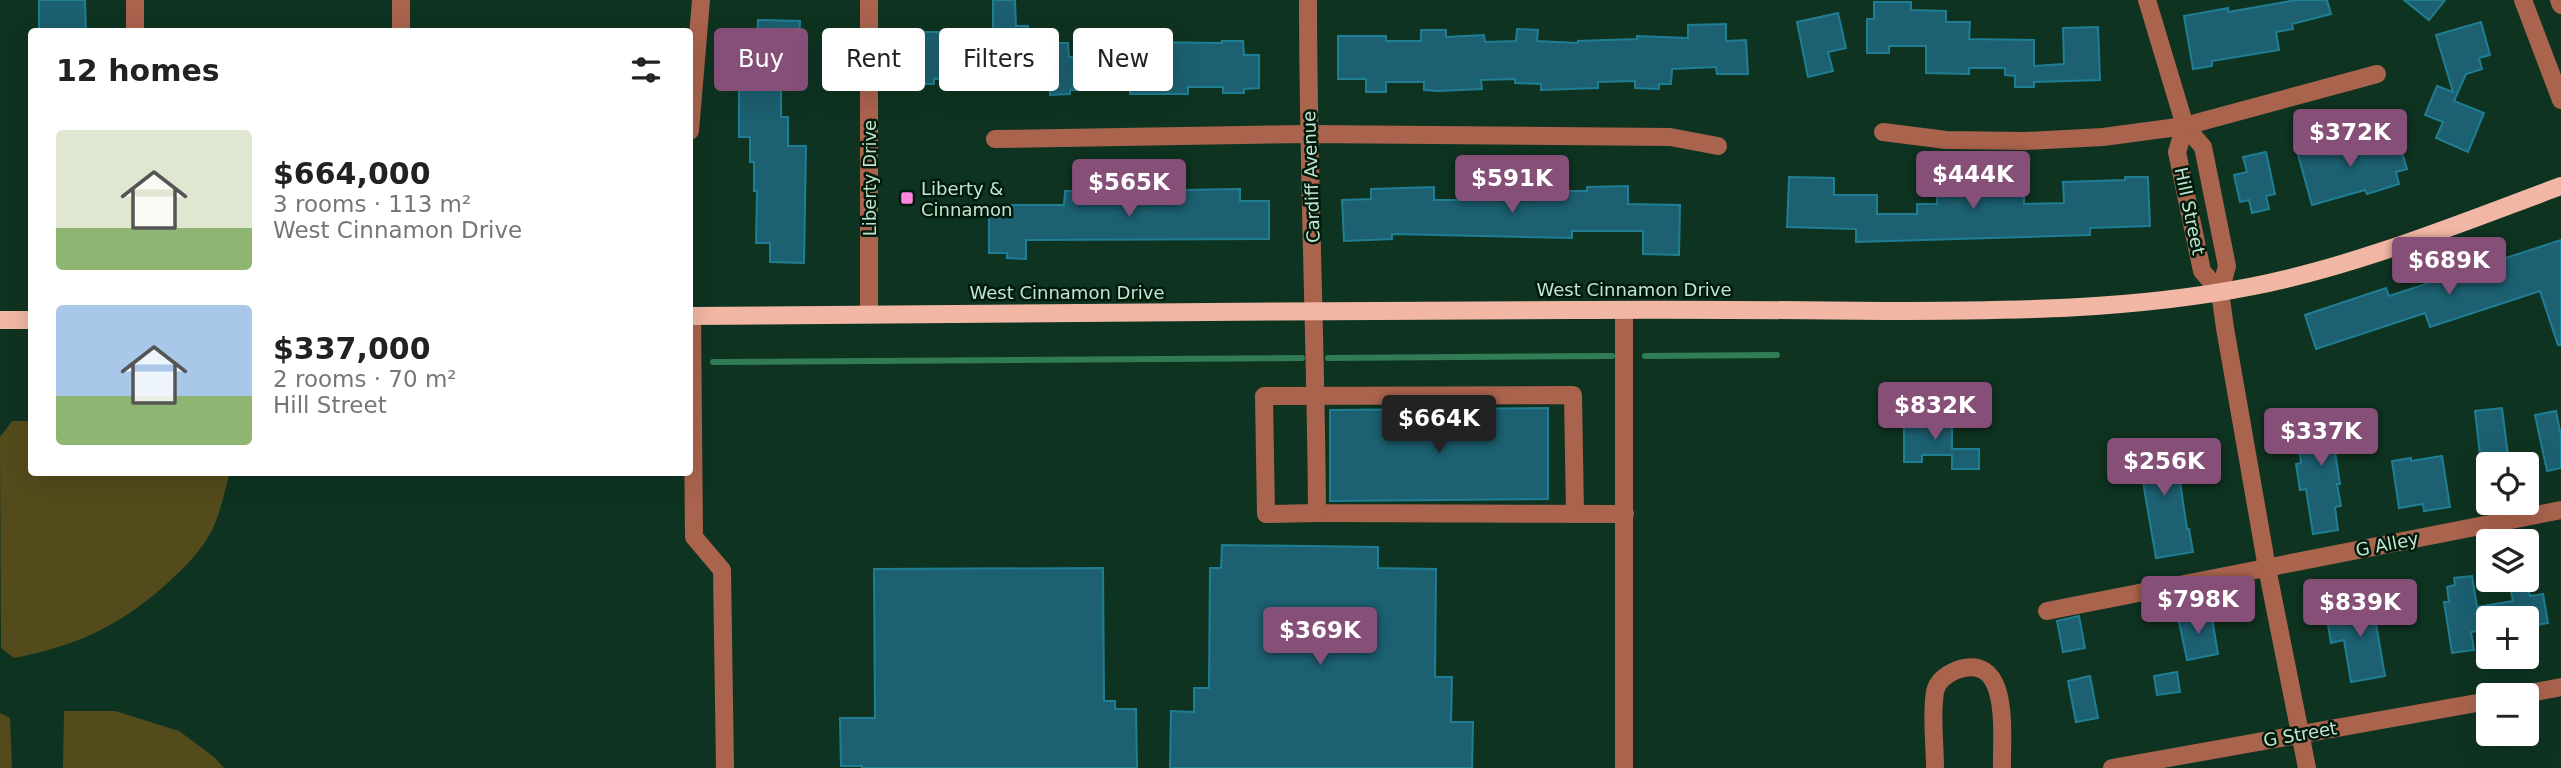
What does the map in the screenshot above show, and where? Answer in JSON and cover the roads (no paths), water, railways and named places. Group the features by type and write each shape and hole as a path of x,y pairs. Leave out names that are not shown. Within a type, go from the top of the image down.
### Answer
{"main road":[{"name":"West Cinnamon Drive","path":"693,316 2045,309 2125,304 2220,292 2284,278 2394,247 2561,186"},
{"path":"0,320 28,320"}],"street":[{"path":"135,0 135,28"},
{"path":"401,0 401,28"},
{"path":"693,95 701,0"},
{"name":"Liberty Drive","path":"869,0 869,313"},
{"name":"Cardiff Avenue","path":"1308,0 1308,134 1315,312 1317,513"},
{"name":"Hill Street","path":"2147,0 2185,126 2203,147 2227,266 2220,292 2267,568 2307,768"},
{"path":"2523,0 2561,100"},
{"path":"1883,132 1946,140 2025,141 2103,136 2185,126 2377,74"},
{"name":"Hill Street","path":"2185,126 2177,152 2202,271 2220,292"},
{"path":"995,139 1308,134 1670,138 1718,146"},
{"path":"1624,310 1624,768"},
{"path":"1575,514 1573,395 1264,396 1266,514 1317,513 1575,514 1625,514"},
{"path":"693,463 694,537 722,570 725,768"},
{"name":"G Alley","path":"2047,611 2561,510"},
{"path":"1935,768 1935,689 1944,676 1959,669 1978,668 1994,679 2000,693 2002,768"},
{"path":"2539,691 2561,687"},
{"name":"G Street","path":"2112,768 2181,762 2300,733 2476,703"}],"waterway":[{"path":"1645,356 1777,355"},
{"path":"1328,358 1612,356"},
{"path":"713,362 1302,358"}],"place":[{"name":"Liberty & Cinnamon","path":"907,198"}]}
